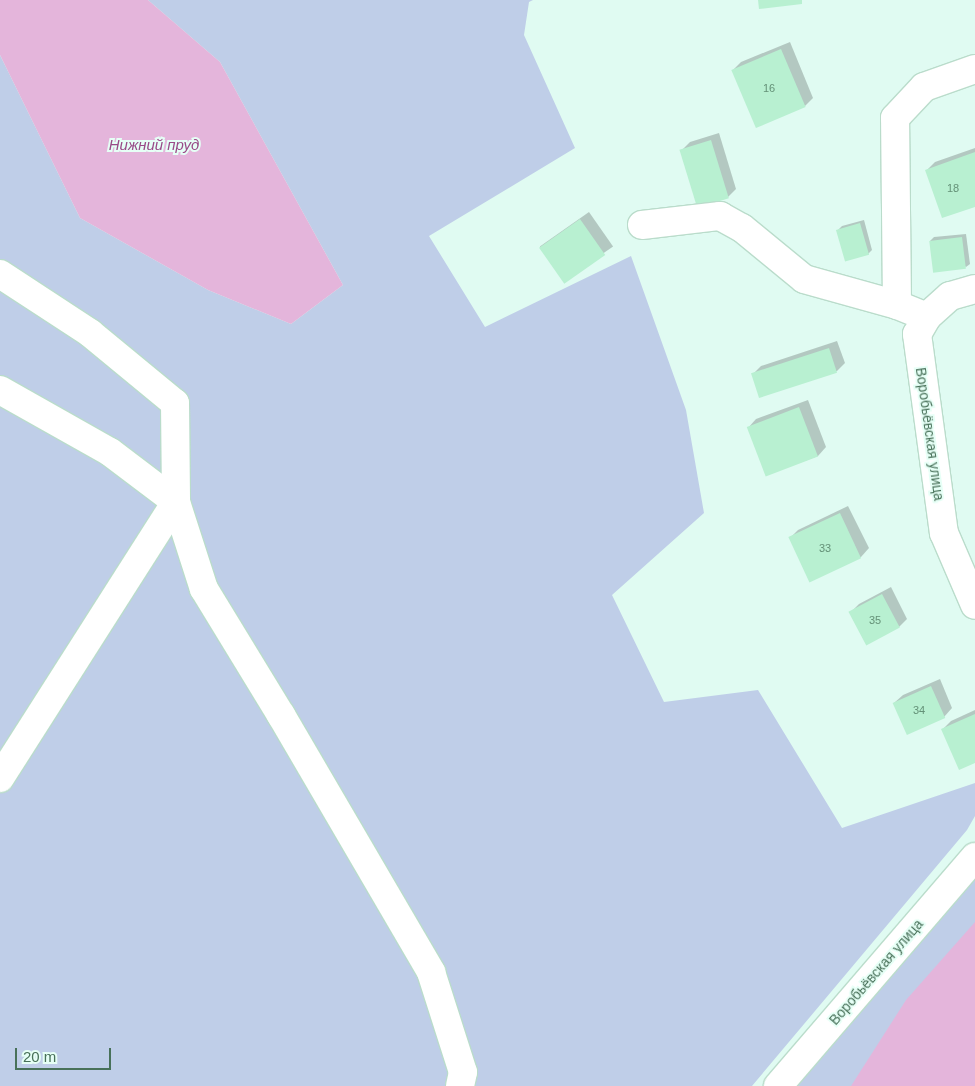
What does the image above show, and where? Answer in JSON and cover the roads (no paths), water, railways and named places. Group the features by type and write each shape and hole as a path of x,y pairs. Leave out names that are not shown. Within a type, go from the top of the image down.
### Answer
{"street":[{"path":"896,305 895,118 924,87 975,69"},
{"path":"642,225 720,216 742,228 804,279 896,305 927,316"},
{"path":"0,274 90,333 175,403 176,502 204,589 281,714 431,972 463,1072 460,1086"},
{"name":"Воробьёвская улица","path":"975,289 950,296 927,316 917,334 944,533 975,606"},
{"path":"0,390 110,452 176,502"},
{"path":"0,778 176,502"},
{"name":"Воробьёвская улица","path":"778,1086 975,857"}],"water":[{"name":"Нижний пруд","path":"0,0 148,0 220,62 343,285 291,324 208,290 80,218 0,55"},
{"path":"975,922 975,1086 851,1086 906,1000"}]}
